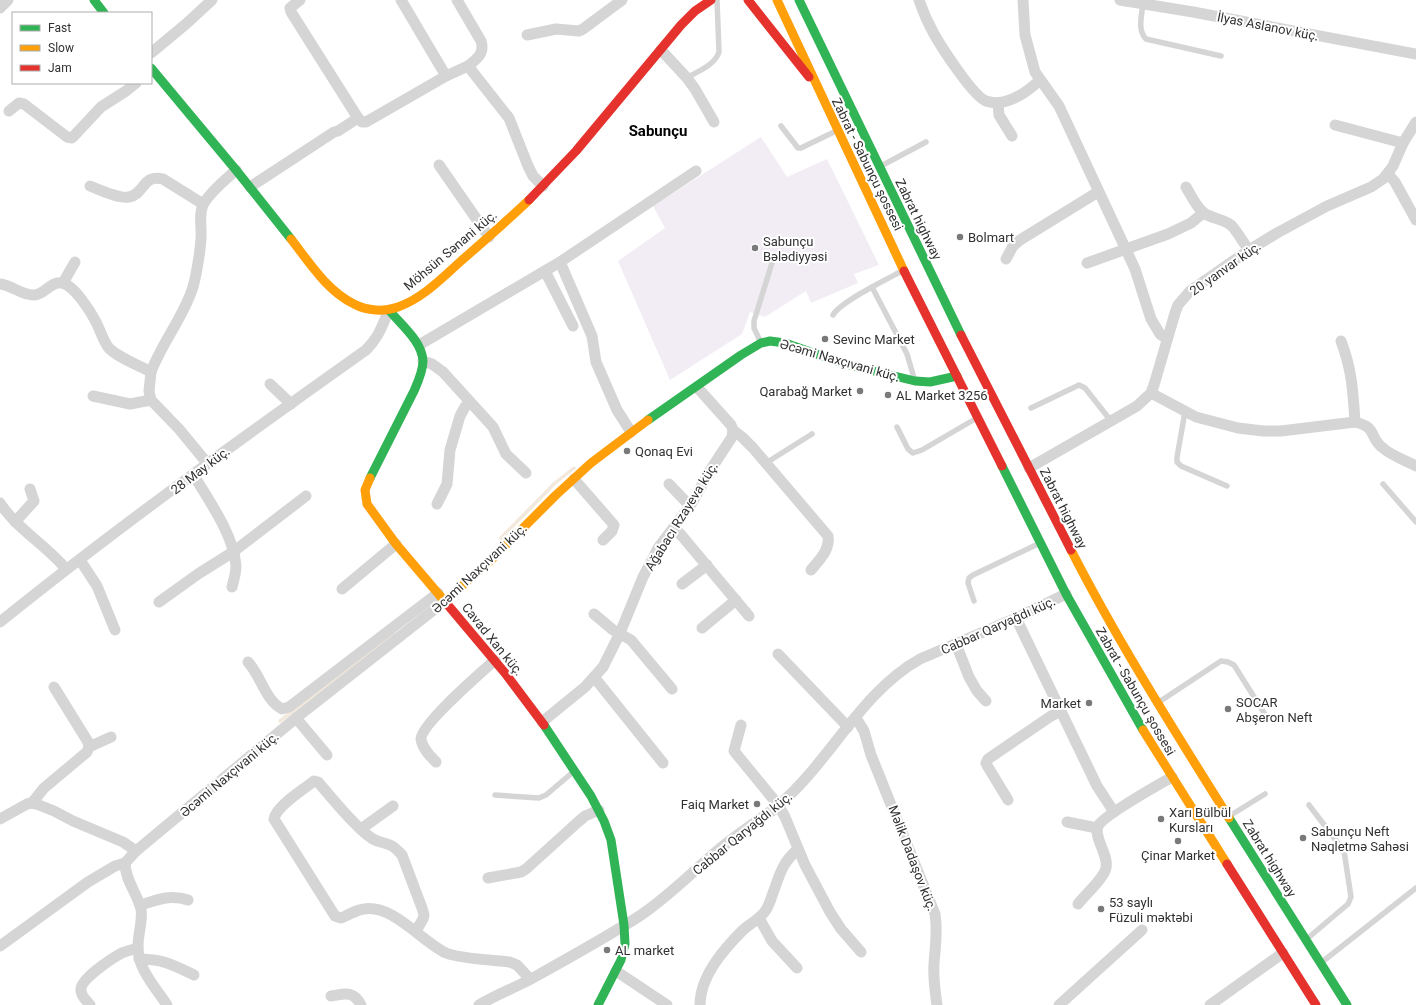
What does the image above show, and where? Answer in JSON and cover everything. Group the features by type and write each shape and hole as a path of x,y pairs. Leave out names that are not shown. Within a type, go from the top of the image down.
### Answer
{"street":[{"path":"0,8 8,0"},
{"path":"94,0 103,12"},
{"path":"152,52 212,0"},
{"path":"300,0 290,8 291,12 362,122 366,122 446,76 468,66 482,53 483,47 481,41 457,0"},
{"path":"401,0 446,76"},
{"path":"527,35 556,29 578,31 584,29 622,0"},
{"path":"748,0 756,8 819,90"},
{"name":"Zabrat - Sabunçu şossesi","path":"777,0 938,339 967,372 977,417 1066,594 1135,718 1316,1005"},
{"name":"Zabrat highway","path":"799,0 879,167 967,372 1028,468 1088,583 1157,703 1347,1005"},
{"path":"919,0 934,34 978,97 986,101 998,103 1008,101 1022,94 1040,80"},
{"path":"1023,0 1025,35 1034,67 1040,80 1059,106 1126,250 1139,280 1151,319 1160,334 1167,339"},
{"name":"İlyas Aslanov küç.","path":"1120,0 1416,54"},
{"name":"Möhsün Sənani küç.","path":"152,70 250,187 314,269 337,294 350,303 361,308 389,310 406,303 439,280 489,237 543,186 579,148 689,18 710,1"},
{"path":"661,50 687,78 714,122"},
{"path":"468,66 509,118 528,166 543,186"},
{"path":"9,111 19,103 24,104 67,137 72,138 101,107 135,84"},
{"path":"998,103 999,115 1012,136"},
{"path":"250,187 358,118"},
{"name":"20 yanvar küç.","path":"1028,468 1112,422 1137,406 1151,393 1174,313 1184,297 1205,280 1249,250 1327,206 1372,187 1383,179 1388,174 1403,143 1416,122"},
{"path":"1335,125 1403,143"},
{"path":"439,164 489,237"},
{"path":"207,463 179,429 151,400 149,391 151,372 156,360 193,289 201,238 203,204 217,187 236,170"},
{"path":"419,346 560,262 696,171"},
{"path":"1388,174 1416,220"},
{"path":"90,186 121,197 130,197 137,194 149,180 155,177 162,178 203,204"},
{"path":"1186,187 1203,213 1232,226 1249,250"},
{"path":"1006,259 1013,246 1020,240 1098,192"},
{"path":"1087,263 1126,250 1181,228 1191,223 1203,213"},
{"path":"62,283 75,262"},
{"path":"560,262 592,336 596,362 617,410 631,432"},
{"path":"545,271 573,326"},
{"path":"0,284 28,295 36,295 42,293 52,285 62,283 74,291 91,313 112,352 151,372"},
{"name":"Cavad Xan küç.","path":"389,310 419,346 423,361 420,377 414,391 368,482 365,490 367,504 396,544 495,660 542,722 599,810 611,840 624,925 624,952 598,1005"},
{"name":"28 May küç.","path":"0,622 66,569 80,560 207,463 370,346 379,335 389,310"},
{"name":"Əcəmi Naxçıvani küç.","path":"0,946 88,882 115,866 125,863 136,851 441,597 489,562 574,479 605,451 741,355 761,343 770,341 785,343 845,364 915,381 930,382 967,372"},
{"path":"1341,341 1348,358 1352,380 1355,422"},
{"path":"423,361 437,366 493,427 506,454 526,473"},
{"path":"270,384 291,404"},
{"path":"697,387 726,419 733,430 742,436 766,463 828,536 829,544 825,552 811,570"},
{"path":"1151,393 1196,417 1238,428 1263,431 1281,431 1355,422 1364,424 1370,428 1376,441 1382,447 1416,466"},
{"path":"93,396 130,404 151,400"},
{"path":"438,504 447,484 450,450 460,416 470,402"},
{"name":"Ağabacı Rzayeva küç.","path":"542,722 594,677 609,657 643,577 658,548 690,506 713,466 729,443 733,430"},
{"path":"193,474 224,526 233,552 236,565 236,575 232,587"},
{"path":"574,479 614,525 612,531 603,540"},
{"path":"669,484 690,506"},
{"path":"15,522 34,501 30,489"},
{"path":"159,602 198,574 233,552 306,496"},
{"path":"0,503 15,522 57,559 66,569"},
{"path":"674,528 750,616"},
{"path":"342,589 396,544"},
{"path":"80,560 97,586 115,630"},
{"path":"682,584 707,565"},
{"name":"Cabbar Qaryağdı küç.","path":"480,1005 530,979 624,925 650,908 718,850 779,806 802,783 882,687 907,666 1016,618 1066,594"},
{"path":"248,662 255,670 272,701 282,708 289,707 441,597"},
{"path":"702,628 736,600"},
{"path":"594,614 612,630 631,640 672,688"},
{"path":"1016,618 1097,786 1114,812"},
{"path":"956,644 969,677 977,692 986,701"},
{"path":"778,654 848,727"},
{"path":"436,762 424,747 421,738 424,731 442,710 495,660"},
{"path":"594,677 663,763"},
{"path":"0,819 20,807 32,803 44,788 87,752 89,747 88,742 54,687"},
{"path":"1008,800 986,763 988,759 1051,716 1061,711"},
{"path":"296,718 327,755"},
{"name":"Məlik Dadaşov küç.","path":"856,718 864,731 871,755 935,914 937,940 934,975 937,1005"},
{"path":"741,725 734,751 779,806 798,849 830,912 841,929 861,952"},
{"path":"89,747 112,738"},
{"path":"1078,904 1106,869 1106,862 1097,835 1097,828 1102,821 1114,812 1172,777"},
{"path":"416,931 423,919 424,915 422,908 402,855 391,845 378,842 370,838 318,782 314,781 280,808 275,814 274,819 335,916 341,918 362,909 373,908 400,920 436,947 447,953 457,956 510,962 517,965 530,979"},
{"path":"32,803 54,811 73,821 123,842 136,851"},
{"path":"361,829 393,806"},
{"path":"488,878 521,872 526,869 585,816 599,810"},
{"path":"1067,822 1097,828"},
{"path":"700,1005 702,991 710,971 722,954 744,930 759,918 766,910 782,867 789,857 798,849"},
{"path":"125,863 125,871 140,905 142,914 138,948 139,959 144,972 167,1005"},
{"path":"140,905 167,898 177,897 188,900"},
{"path":"759,918 772,941 797,968"},
{"path":"1059,1005 1142,930"},
{"path":"90,1005 82,995 80,988 84,981 109,961 121,954 138,948"},
{"path":"1210,1005 1283,952"},
{"path":"139,959 154,959 167,962 194,975"},
{"path":"616,971 667,1005"},
{"path":"331,996 348,993 354,995 361,1005"}],"lane":[{"path":"687,78 714,62 719,52 710,1"},
{"path":"1143,3 1141,32 1146,40 1221,56"},
{"path":"781,126 798,148 801,148 838,130"},
{"path":"879,167 926,142"},
{"path":"761,343 754,328 754,321 772,263"},
{"path":"833,315 838,308 872,287 904,270"},
{"path":"872,287 907,354 915,381"},
{"path":"1031,408 1079,385 1085,388 1112,422"},
{"path":"1185,412 1177,462 1181,466 1227,486"},
{"path":"897,427 908,449 913,453 922,450 977,417"},
{"path":"766,463 812,434"},
{"path":"1383,484 1416,522"},
{"path":"974,601 968,584 969,578 1040,543"},
{"path":"1157,703 1222,661 1234,665 1266,716"},
{"path":"494,795 540,798 546,795 575,771"},
{"path":"1229,817 1265,794"},
{"path":"1306,940 1348,904 1351,897 1344,851 1309,805"},
{"path":"1320,963 1416,888"}],"shaded area":[{"path":"761,137 787,177 827,159 879,265 854,274 858,283 811,303 806,291 765,317 750,312 742,334 670,380 618,261 665,228 653,206"}],"waterway":[{"path":"501,538 555,483 574,468"},
{"path":"280,721 394,634"}],"traffic: fast":[{"path":"94,0 103,12"},
{"path":"799,0 961,335"},
{"path":"152,69 291,239"},
{"path":"370,478 414,391 423,365 422,354 415,340 389,310"},
{"path":"648,420 741,355 761,343 770,341 785,343 845,364 915,381 930,382 957,376"},
{"path":"1002,466 1066,594 1143,730"},
{"path":"544,725 591,796 604,821 611,840 624,925 625,944 621,960 598,1005"},
{"path":"1229,818 1347,1005"}],"traffic: slow":[{"path":"777,0 904,271"},
{"path":"291,239 319,275 335,292 354,304 364,308 387,310 407,303 432,287 529,200"},
{"path":"445,601 489,562 556,495 591,463 648,420"},
{"path":"370,478 365,490 367,504 396,544 447,604"},
{"path":"1071,550 1127,652 1229,818"},
{"path":"1143,730 1227,864"}],"traffic: jam":[{"path":"529,200 576,151 681,25 695,11 711,0"},
{"path":"748,0 809,77"},
{"path":"904,271 1002,466"},
{"path":"961,335 1071,550"},
{"path":"447,604 505,673 544,725"},
{"path":"1227,864 1316,1005"}],"place":[{"name":"Bolmart","path":"960,237"},
{"name":"Sabunçu Bələdiyyəsi","path":"755,248"},
{"name":"Sevinc Market","path":"825,339"},
{"name":"Qarabağ Market","path":"860,391"},
{"name":"AL Market 3256","path":"888,395"},
{"name":"Qonaq Evi","path":"627,451"},
{"name":"Market","path":"1089,703"},
{"name":"SOCAR Abşeron Neft","path":"1228,709"},
{"name":"Faiq Market","path":"757,804"},
{"name":"Xarı Bülbül Kursları","path":"1161,819"},
{"name":"Sabunçu Neft Nəqletmə Sahəsi","path":"1303,838"},
{"name":"Çinar Market","path":"1178,841"},
{"name":"53 saylı Füzuli məktəbi","path":"1101,909"},
{"name":"AL market","path":"607,950"}],"district":[{"name":"Sabunçu","path":"658,131"}]}
